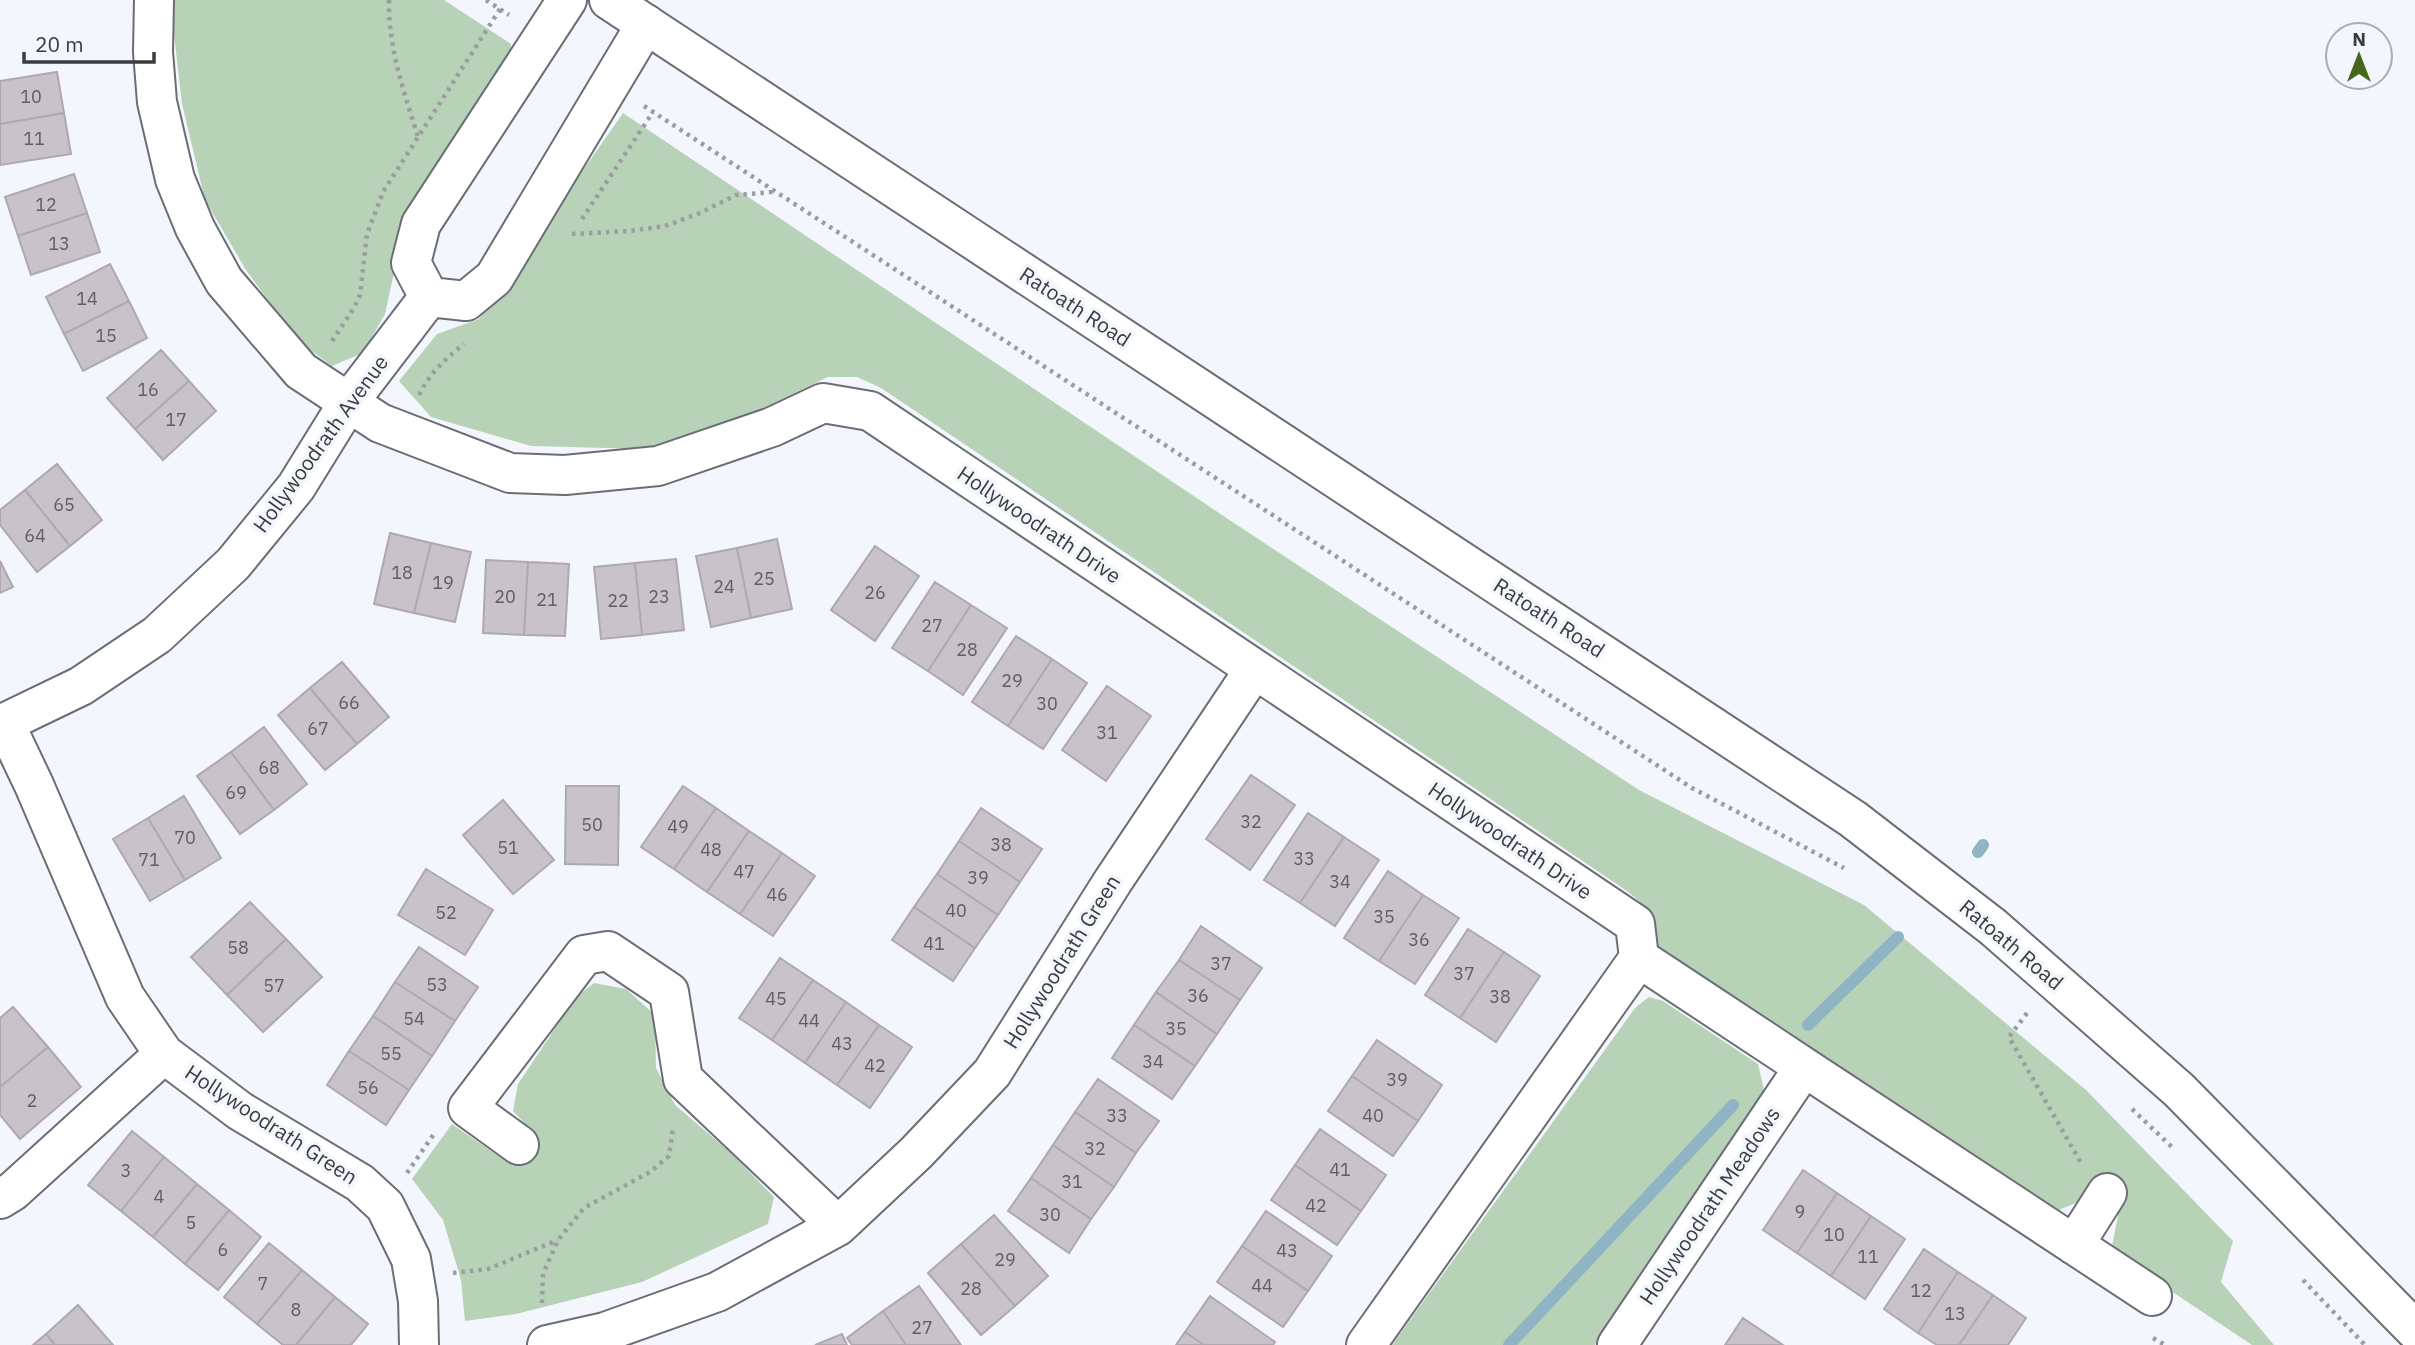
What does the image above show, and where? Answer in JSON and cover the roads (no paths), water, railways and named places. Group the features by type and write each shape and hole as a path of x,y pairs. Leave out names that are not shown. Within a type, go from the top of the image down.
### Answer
{"street":[{"name":"Hollywoodrath Drive","path":"155,0 153,52 157,102 175,178 195,228 224,281 301,371 348,403 401,432 510,473 565,475 658,466 772,427 823,403 870,411 1635,924 1639,958"},
{"path":"567,0 421,224 411,263 429,298 466,301 494,278 646,24"},
{"name":"Ratoath Road","path":"609,0 1853,819 1993,927 2179,1090 2415,1329"},
{"name":"Hollywoodrath Avenue","path":"2,725 81,685 157,635 233,564 296,487 348,403 429,298"},
{"name":"Hollywoodrath Green","path":"548,1345 605,1332 718,1292 838,1226 916,1153 992,1073 1113,881 1254,670"},
{"name":"Hollywoodrath Green","path":"2,725 34,785 125,997 164,1054 240,1111 360,1183 385,1206 411,1259 418,1301 419,1345"},
{"path":"519,1145 468,1108 584,955 608,951 669,992 683,1079 838,1226"},
{"path":"1366,1345 1639,958 2151,1296"},
{"path":"0,1199 13,1191 164,1054"},
{"name":"Hollywoodrath Meadows","path":"1617,1345 1804,1067"},
{"path":"2074,1245 2107,1193"}],"waterway":[{"path":"1978,852 1983,845"},
{"path":"1808,1025 1898,937"},
{"path":"1509,1345 1733,1105"}]}
